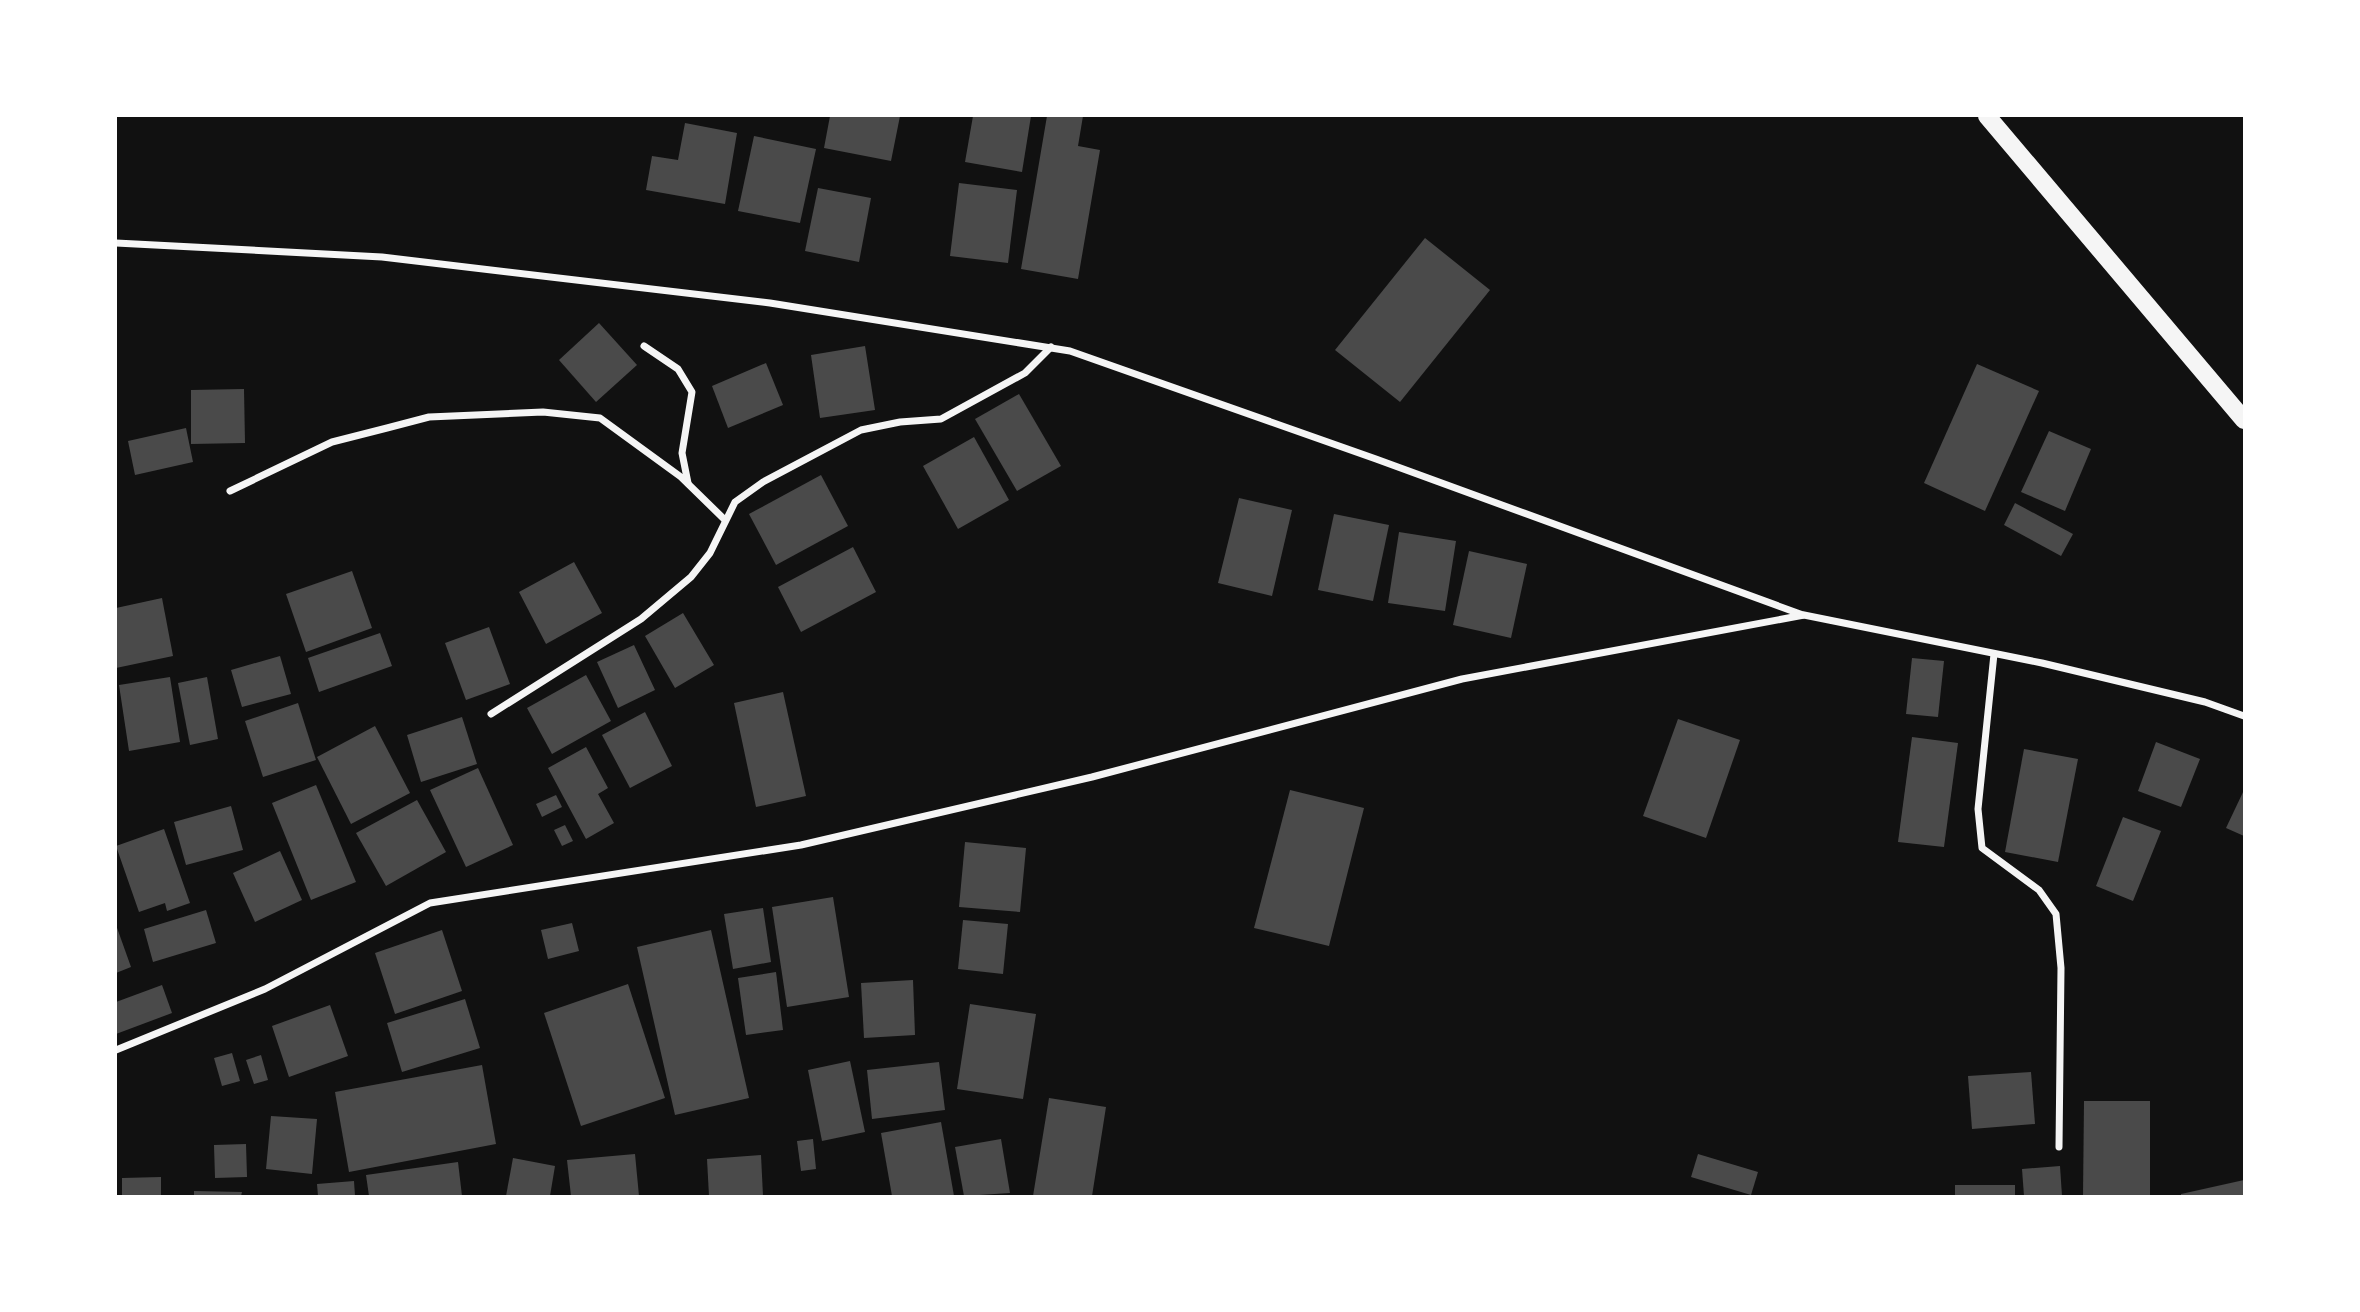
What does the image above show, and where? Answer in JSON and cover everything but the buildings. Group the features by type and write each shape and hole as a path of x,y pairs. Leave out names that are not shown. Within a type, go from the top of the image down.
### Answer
{"main road":[{"path":"1986,116 2245,421"}],"street":[{"path":"116,243 382,257 770,303 1051,347 1376,458 1804,615 1994,654 2205,702 2245,716"},
{"path":"643,346 678,369 692,392 682,453 688,484"},
{"path":"491,714 641,619 691,578 709,553 724,519 736,502 763,482 861,430 900,422 941,419 1025,373 1051,347"},
{"path":"230,491 332,442 408,422 429,417 543,412 600,418 637,442 688,484 724,519"},
{"path":"116,1050 265,989 430,903 801,845 1092,777 1462,679 1804,615"},
{"path":"1994,654 1979,809 1982,848 2039,890 2056,914 2061,968 2059,1147"}]}
